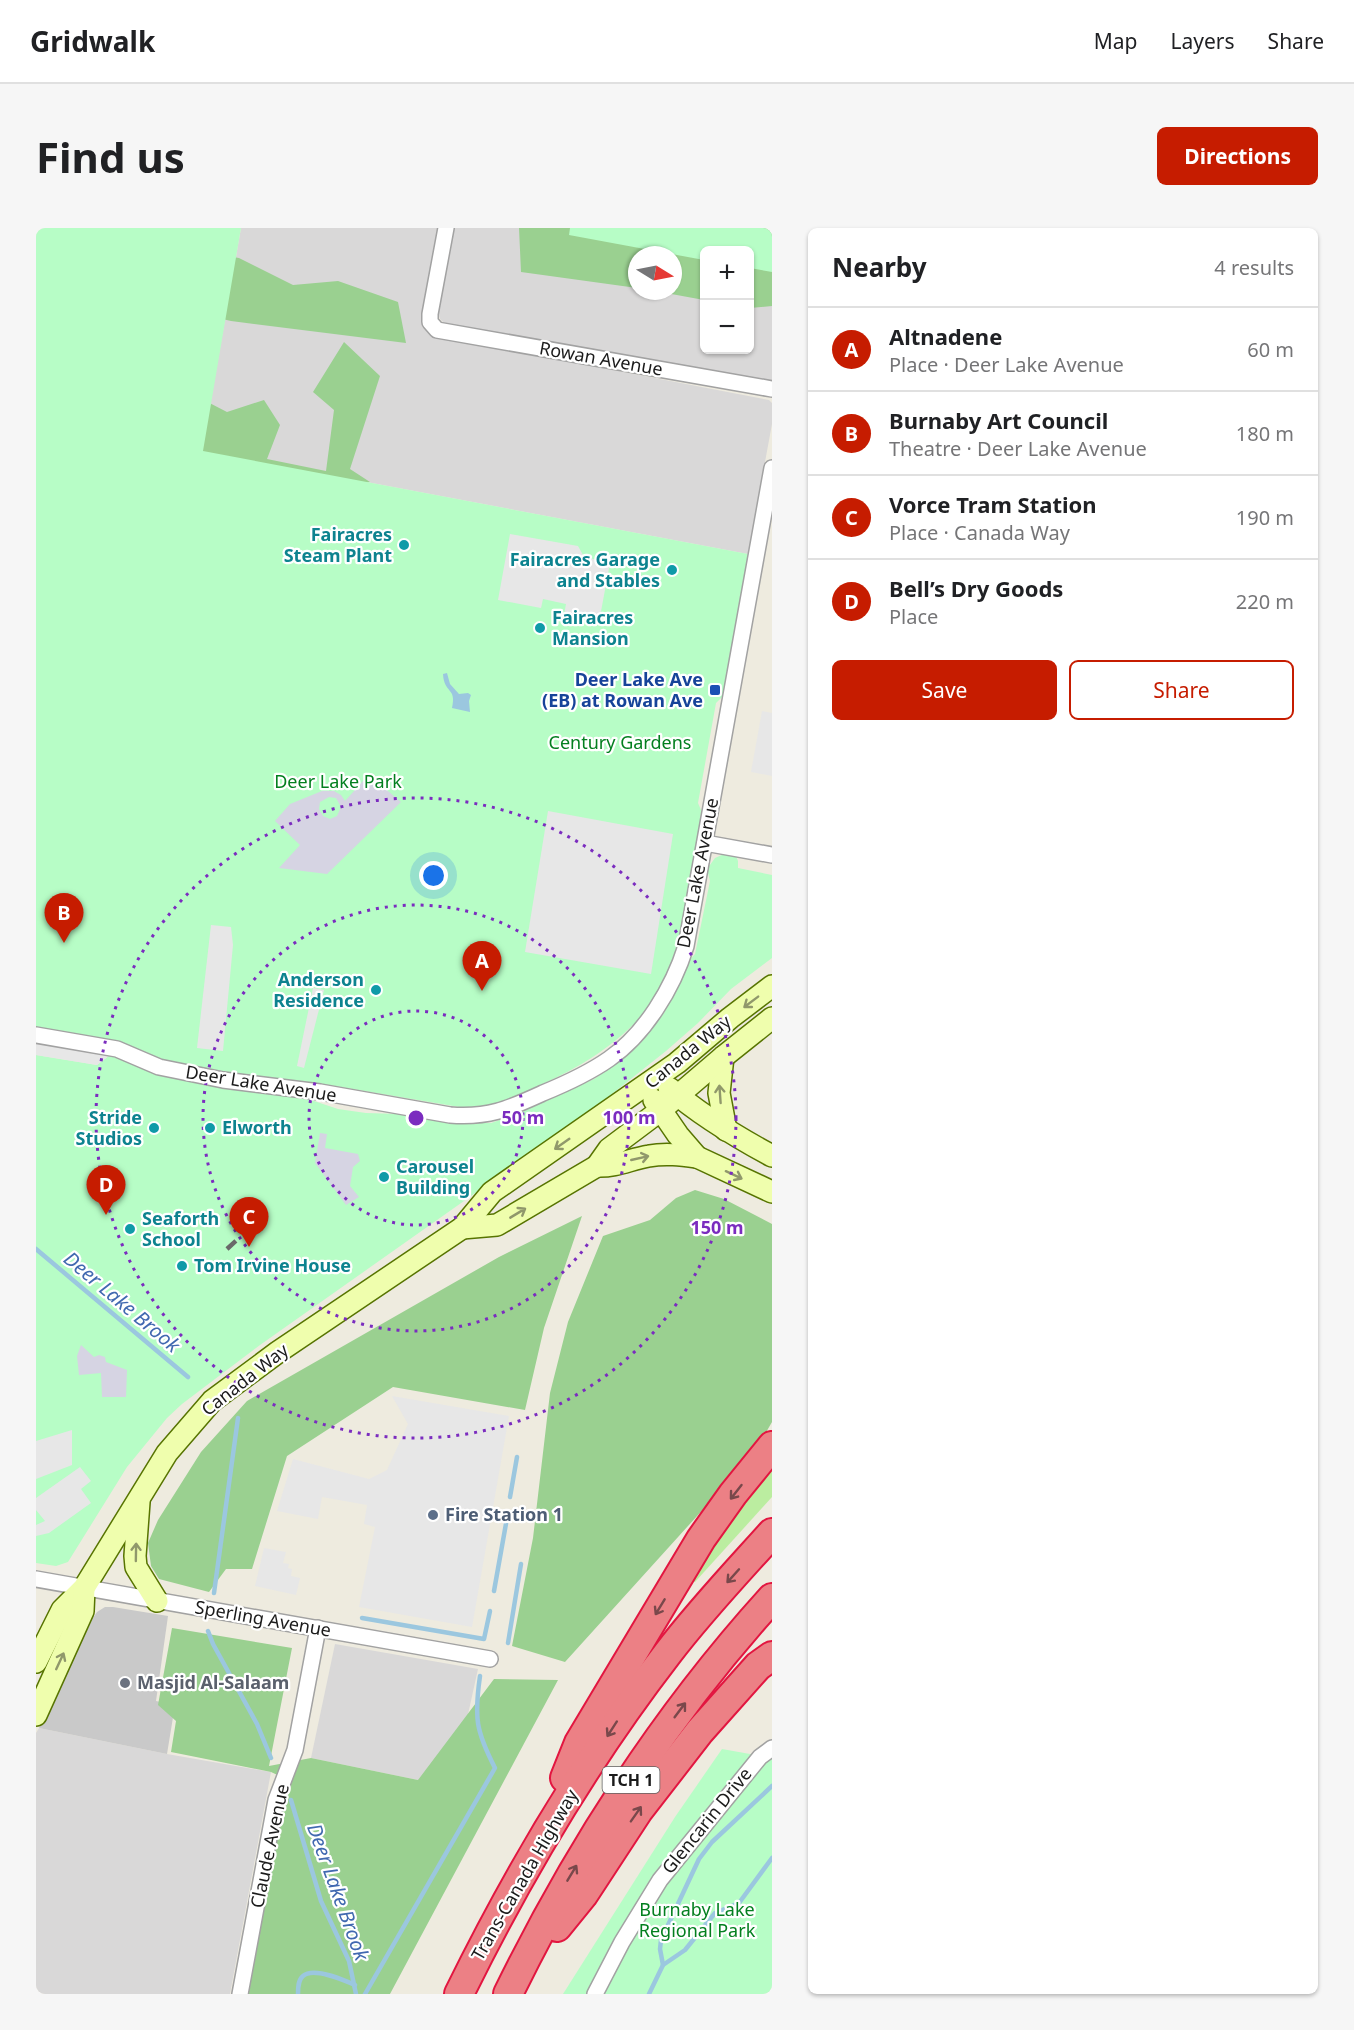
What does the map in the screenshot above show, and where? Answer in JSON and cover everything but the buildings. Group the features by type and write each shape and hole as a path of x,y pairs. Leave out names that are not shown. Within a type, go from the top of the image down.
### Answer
{"highway":[{"path":"538,1844 579,1743 701,1539 733,1494 772,1446"},
{"name":"Trans-Canada Highway","path":"459,1994 538,1844 618,1720 669,1652 772,1533"},
{"name":"TCH 1","path":"511,1987 570,1877 612,1808 707,1674 772,1598"},
{"path":"511,1987 583,1895 638,1811 700,1731 758,1666 772,1656"}],"main road":[{"name":"Canada Way","path":"36,1662 62,1610 84,1588 167,1453 212,1401 278,1352 462,1228 492,1192 677,1063 772,986"},
{"name":"Canada Way","path":"462,1228 497,1225 597,1166 609,1149 661,1110 772,1018"},
{"path":"723,1057 719,1094 726,1130"},
{"path":"651,1082 678,1096 726,1130 772,1156"},
{"path":"651,1082 661,1110 697,1157"},
{"path":"597,1166 612,1166 665,1154 697,1157 772,1192"},
{"path":"139,1498 136,1567 157,1601"},
{"name":"Canada Way","path":"36,1715 83,1611 84,1588"}],"street":[{"name":"Rowan Avenue","path":"446,228 430,314 432,325 442,331 772,389"},
{"name":"Deer Lake Avenue","path":"36,1035 117,1049 159,1067 223,1080 320,1092 450,1115 482,1116 505,1110 599,1066 623,1048 653,1012 674,977 684,954 772,468"},
{"path":"705,843 772,855"},
{"name":"Sperling Avenue","path":"36,1579 490,1659"},
{"name":"Claude Avenue","path":"240,1994 276,1800 295,1750 318,1628"},
{"name":"Glencarin Drive","path":"595,1994 621,1942 660,1880 760,1757 772,1748"}],"shaded area":[{"path":"241,228 438,228 423,315 423,325 428,333 769,400 772,403 772,424 748,554 202,451"},
{"path":"452,228 570,228 645,246 628,246 628,300 682,300 682,255 700,259 700,354 754,354 754,269 772,272 772,380 446,325 440,319 437,309"},
{"path":"510,534 578,546 583,555 610,563 599,622 564,615 566,604 543,599 541,608 498,600"},
{"path":"762,711 772,713 772,776 751,772"},
{"path":"363,781 376,781 401,802 327,874 279,868 300,845 275,821 290,804 322,791 334,791 345,801","holes":["329,797 336,798 341,807 337,816 330,819 323,816 319,809 320,802"]},
{"path":"548,811 673,834 651,974 525,952"},
{"path":"211,925 231,927 233,945 223,1051 197,1048"},
{"path":"313,988 324,990 304,1068 297,1066"},
{"path":"43,1036 110,1055 97,1065 36,1055 36,1043"},
{"path":"320,1133 327,1134 325,1148 358,1154 360,1161 353,1167 350,1186 359,1197 346,1205 315,1163"},
{"path":"81,1345 94,1357 99,1355 105,1357 106,1362 127,1370 126,1397 102,1397 101,1373 79,1375 77,1356"},
{"path":"392,1396 509,1416 472,1627 359,1607 375,1527 364,1524 367,1505 322,1497 318,1519 277,1511 293,1459 369,1479 387,1470 408,1424"},
{"path":"72,1430 72,1465 36,1479 36,1441"},
{"path":"80,1467 91,1481 81,1489 91,1503 49,1533 36,1536 36,1525 45,1521 36,1510 36,1498"},
{"path":"264,1548 286,1552 283,1563 289,1564 288,1568 292,1569 291,1576 300,1578 296,1595 255,1586"},
{"path":"105,1607 168,1616 156,1701 175,1705 167,1754 39,1728 93,1618"},
{"path":"335,1644 478,1669 452,1787 311,1758"},
{"path":"39,1728 271,1772 230,1994 36,1994 36,1733"}],"green space":[{"name":"Deer Lake Park","path":"36,228 241,228 203,451 748,554 723,696 716,703 698,803 701,810 700,823 679,937 664,980 645,1012 621,1036 594,1056 565,1073 509,1099 465,1108 317,1083 261,1078 171,1062 124,1044 36,1027"},
{"path":"519,228 772,228 772,306 754,308 754,246 700,246 700,299 682,296 682,246 628,246 628,287 521,272"},
{"path":"570,228 772,228 772,272 754,269 754,246 700,246 700,259 682,256 682,246 628,246 569,235"},
{"path":"159,244 239,258 293,285 338,281 398,302 406,343 231,321 175,308"},
{"path":"344,342 380,376 350,469 370,482 331,489 145,468 194,395 227,412 264,400 280,425 267,459 326,471 334,410 313,392"},
{"path":"724,854 736,856 738,868 772,875 772,958 731,989 698,1023 666,1051 583,1117 260,1345 182,1404 167,1418 127,1467 68,1562 56,1566 36,1563 36,1055 97,1065 110,1055 160,1076 257,1093 305,1098 338,1109 399,1114 452,1123 491,1123 517,1114 594,1079 622,1060 646,1037 664,1013 687,963 695,954 710,881 707,869 715,858"},
{"path":"695,1190 724,1199 772,1224 772,1422 754,1453 565,1662 512,1646 533,1538 550,1393 568,1322 603,1236 650,1220 676,1198"},
{"path":"582,1216 544,1328 525,1410 393,1387 287,1456 252,1569 226,1569 209,1592 159,1579 151,1566 148,1543 158,1520 201,1452 247,1401 499,1257"},
{"path":"772,1468 772,1497 695,1582 687,1581 734,1515"},
{"path":"172,1628 292,1648 269,1766 311,1758 418,1780 494,1679 558,1680 390,1994 245,1994 286,1779 271,1772 171,1752 176,1721 158,1705"},
{"name":"Burnaby Lake Regional Park","path":"722,1749 772,1758 772,1994 563,1994 675,1817"}],"water":[{"path":"447,673 450,684 459,694 471,695 470,712 452,708 452,693 446,685 443,674"}],"waterway":[{"name":"Deer Lake Brook","path":"36,1249 188,1377"},
{"name":"Deer Lake Brook","path":"214,1593 238,1418"},
{"path":"510,1497 517,1457"},
{"path":"494,1591 507,1518"},
{"path":"508,1643 521,1564"},
{"path":"362,1618 484,1639 490,1611"},
{"name":"Deer Lake Brook","path":"208,1631 257,1724 271,1758"},
{"path":"365,1994 495,1768 478,1724 477,1703 480,1676"},
{"path":"663,1965 661,1940 699,1859 712,1842 772,1786"},
{"name":"Deer Lake Brook","path":"291,1800 321,1901 349,1961 356,1994"},
{"path":"649,1994 663,1965 685,1950 715,1913 739,1903 772,1858"},
{"path":"298,1994 300,1980 303,1976 314,1973 329,1975 355,1985"}],"railway":[{"path":"227,1249 260,1219"}],"place":[{"name":"Fairacres Steam Plant","path":"404,545"},
{"name":"Fairacres Garage and Stables","path":"672,570"},
{"name":"Fairacres Mansion","path":"540,628"},
{"name":"Deer Lake Ave (EB) at Rowan Ave","path":"715,690"},
{"name":"Burnaby Art Council","path":"64,943"},
{"name":"Anderson Residence","path":"376,990"},
{"name":"Altnadene","path":"482,991"},
{"name":"Stride Studios","path":"154,1128"},
{"name":"Elworth","path":"210,1128"},
{"name":"Carousel Building","path":"384,1177"},
{"name":"Bell’s Dry Goods","path":"106,1215"},
{"name":"Seaforth School","path":"130,1229"},
{"name":"Vorce Tram Station","path":"249,1247"},
{"name":"Tom Irvine House","path":"182,1266"},
{"name":"Fire Station 1","path":"433,1515"},
{"name":"Masjid Al-Salaam","path":"125,1683"}],"park label":[{"name":"Century Gardens","path":"620,743"}]}
